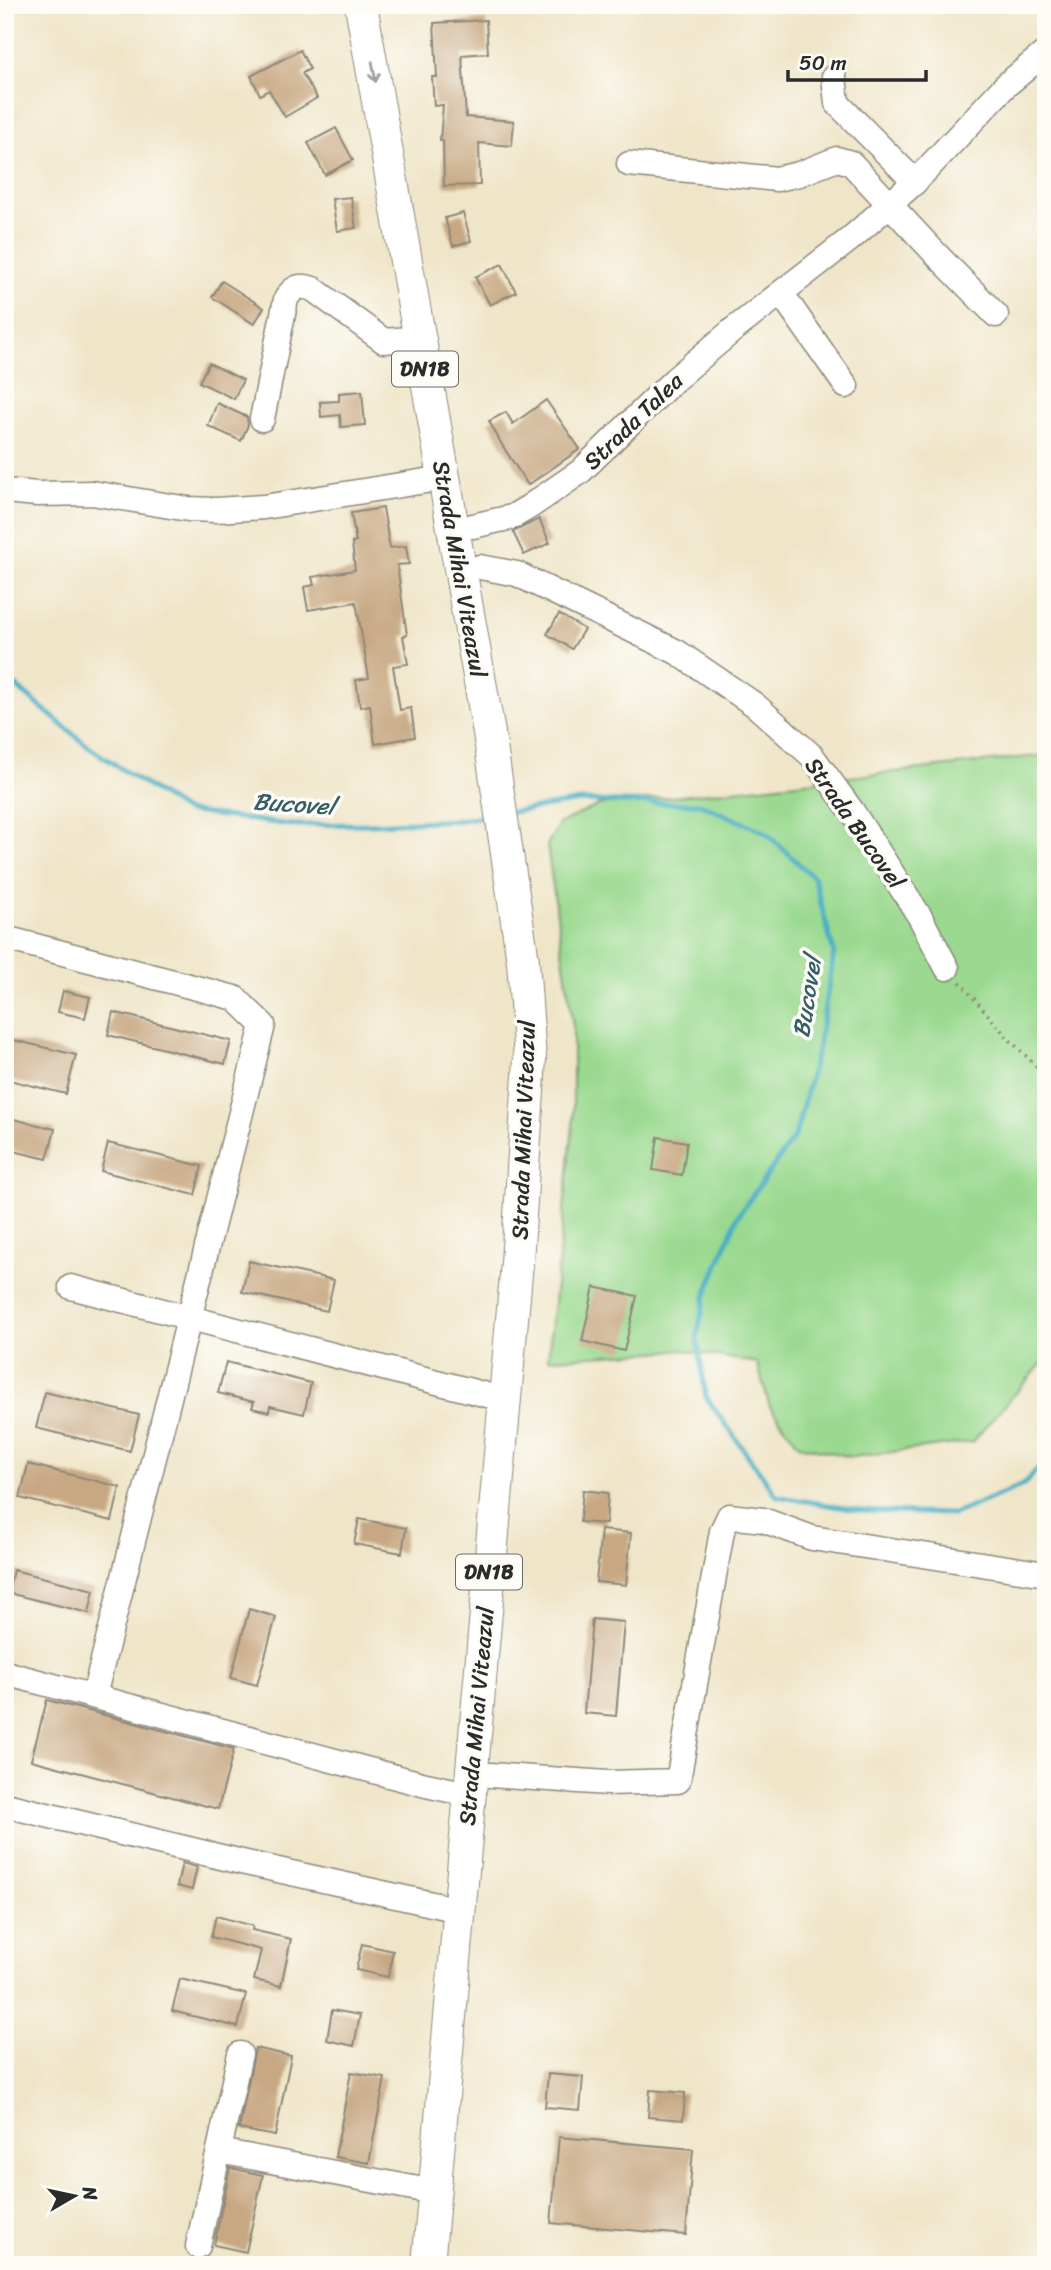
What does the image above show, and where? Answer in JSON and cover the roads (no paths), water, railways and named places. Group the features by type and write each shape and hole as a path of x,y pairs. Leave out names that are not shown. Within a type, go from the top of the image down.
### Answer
{"main road":[{"name":"Strada Mihai Viteazul","path":"361,5 444,478 498,731"},
{"name":"Strada Mihai Viteazul","path":"383,5 480,567 498,731 521,875 546,993 549,1087 541,1206 479,1784 460,1910 428,2265"},
{"name":"Strada Mihai Viteazul","path":"446,2265 530,1059 521,875"}],"street":[{"name":"Strada Talea","path":"472,526 512,517 580,472 674,380 890,205 1005,86 1046,52"},
{"path":"834,76 837,103 915,182"},
{"path":"629,164 777,179 799,174 837,159 851,163 996,315"},
{"path":"262,419 286,299 295,288 304,286 313,289 384,341 420,338"},
{"path":"781,293 846,386"},
{"path":"5,491 37,494 92,492 188,509 216,510 264,507 444,478"},
{"name":"Strada Bucovel","path":"480,567 517,574 677,652 755,705 812,757 852,811 920,918 947,968"},
{"path":"5,938 235,998 262,1025 94,1696"},
{"path":"71,1287 506,1399"},
{"path":"5,1673 426,1785 678,1781 722,1531 729,1516 763,1520 812,1538 1046,1574"},
{"path":"5,1805 246,1863 460,1910"},
{"path":"198,2246 240,2054"},
{"path":"219,2151 434,2192"}],"waterway":[{"name":"Bucovel","path":"5,677 90,748 185,811 291,825 460,820 492,815"},
{"name":"Bucovel","path":"512,812 580,801 700,804 765,832 814,878 834,953 818,1047 795,1136 737,1217 705,1297 697,1337 706,1397 777,1496 862,1511 953,1514 1023,1485 1046,1460"}]}
